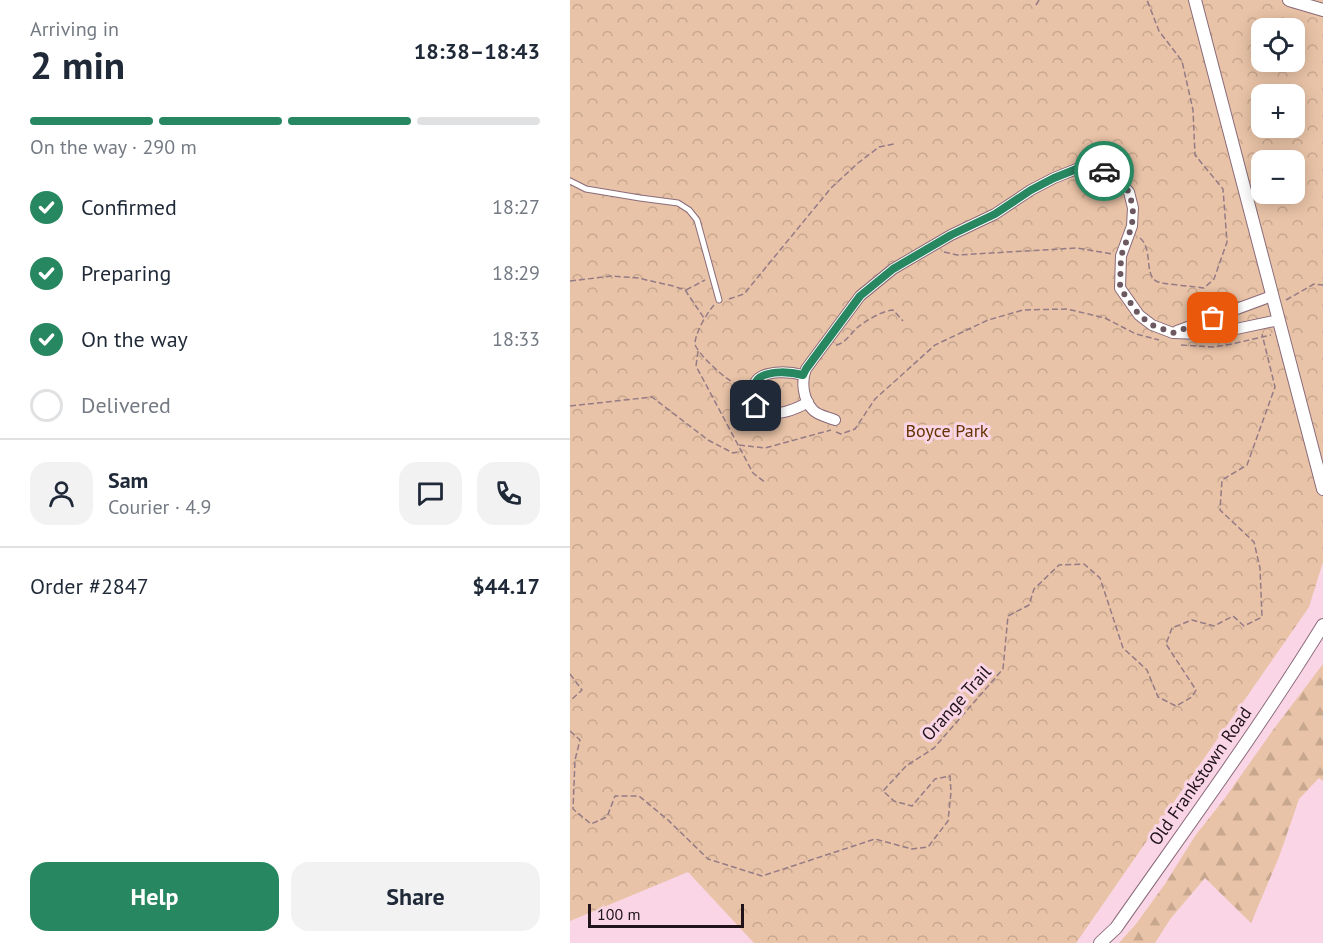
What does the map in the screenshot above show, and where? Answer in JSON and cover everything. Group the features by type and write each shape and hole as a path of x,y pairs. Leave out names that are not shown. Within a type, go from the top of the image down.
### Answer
{"street":[{"path":"1195,0 1323,489"},
{"path":"1289,0 1323,10"},
{"path":"835,420 813,411 804,396 803,375 860,296 893,269 951,235 995,214 1031,190 1079,168 1110,171 1129,192 1133,208 1132,226 1121,256 1120,288 1139,315 1152,325 1173,333 1202,334 1279,320"},
{"path":"1173,333 1274,301"},
{"path":"803,375 771,374 760,377 750,395 756,406 765,413 784,412 799,408 808,402"},
{"name":"Old Frankstown Road","path":"1100,943 1116,928 1223,776 1297,668 1323,625"}],"lane":[{"path":"570,181 586,189 678,203 689,210 697,220 719,300"}],"path":[{"path":"1036,5 1039,0"},
{"path":"1129,233 1142,238 1146,244 1151,276 1158,282 1204,288 1214,279 1227,242 1223,189 1195,155 1193,111 1182,61 1159,31 1147,0"},
{"path":"753,389 731,381 700,354 695,344 704,318 719,300 744,294 831,188 858,163 879,147 894,144"},
{"path":"930,248 957,255 1077,248 1121,256"},
{"path":"570,281 612,276 660,282 685,290 704,318"},
{"path":"685,290 712,276"},
{"path":"1274,301 1314,284 1323,285"},
{"path":"739,445 765,448 832,430 841,434 855,429 875,399 934,345 988,320 1023,310 1067,309 1105,318 1136,334 1163,341"},
{"path":"826,342 832,346 841,344 859,327 886,311 893,310 903,321"},
{"name":"Orange Trail","path":"570,731 580,740 575,760 573,809 591,824 607,817 615,796 639,796 668,820 708,859 762,876 875,839 912,849 928,848 948,821 950,776 935,779 912,806 894,801 883,791 906,766 934,748 1003,669 1008,616 1029,606 1034,589 1059,565 1084,564 1100,578 1123,648 1147,670 1158,697 1176,705 1192,696 1196,690 1167,644 1172,628 1192,620 1214,626 1233,616 1244,626 1262,617 1260,568 1254,542 1220,510 1221,480 1247,465 1275,387 1259,324"},
{"path":"1178,344 1214,347 1262,336 1282,335"},
{"path":"698,350 696,366 753,473 766,483"},
{"path":"570,406 652,397 708,440 733,453 742,451"},
{"path":"570,674 582,690 570,701"}],"green space":[{"name":"Boyce Park","path":"570,0 1323,0 1323,562 1309,607 1076,943 754,943 688,872 570,921"},
{"path":"1323,664 1323,781 1319,778 1299,799 1279,857 1251,923 1205,878 1171,918 1155,943 1119,943 1136,924 1165,884 1195,836"}],"way so far":[{"path":"1104,171 1110,171 1129,192 1133,208 1132,226 1121,256 1120,288 1139,315 1152,325 1173,333 1213,318"}],"route":[{"path":"756,406 750,395 760,377 771,374 803,375 860,296 893,269 951,235 995,214 1054,178 1079,168 1104,171"}]}
